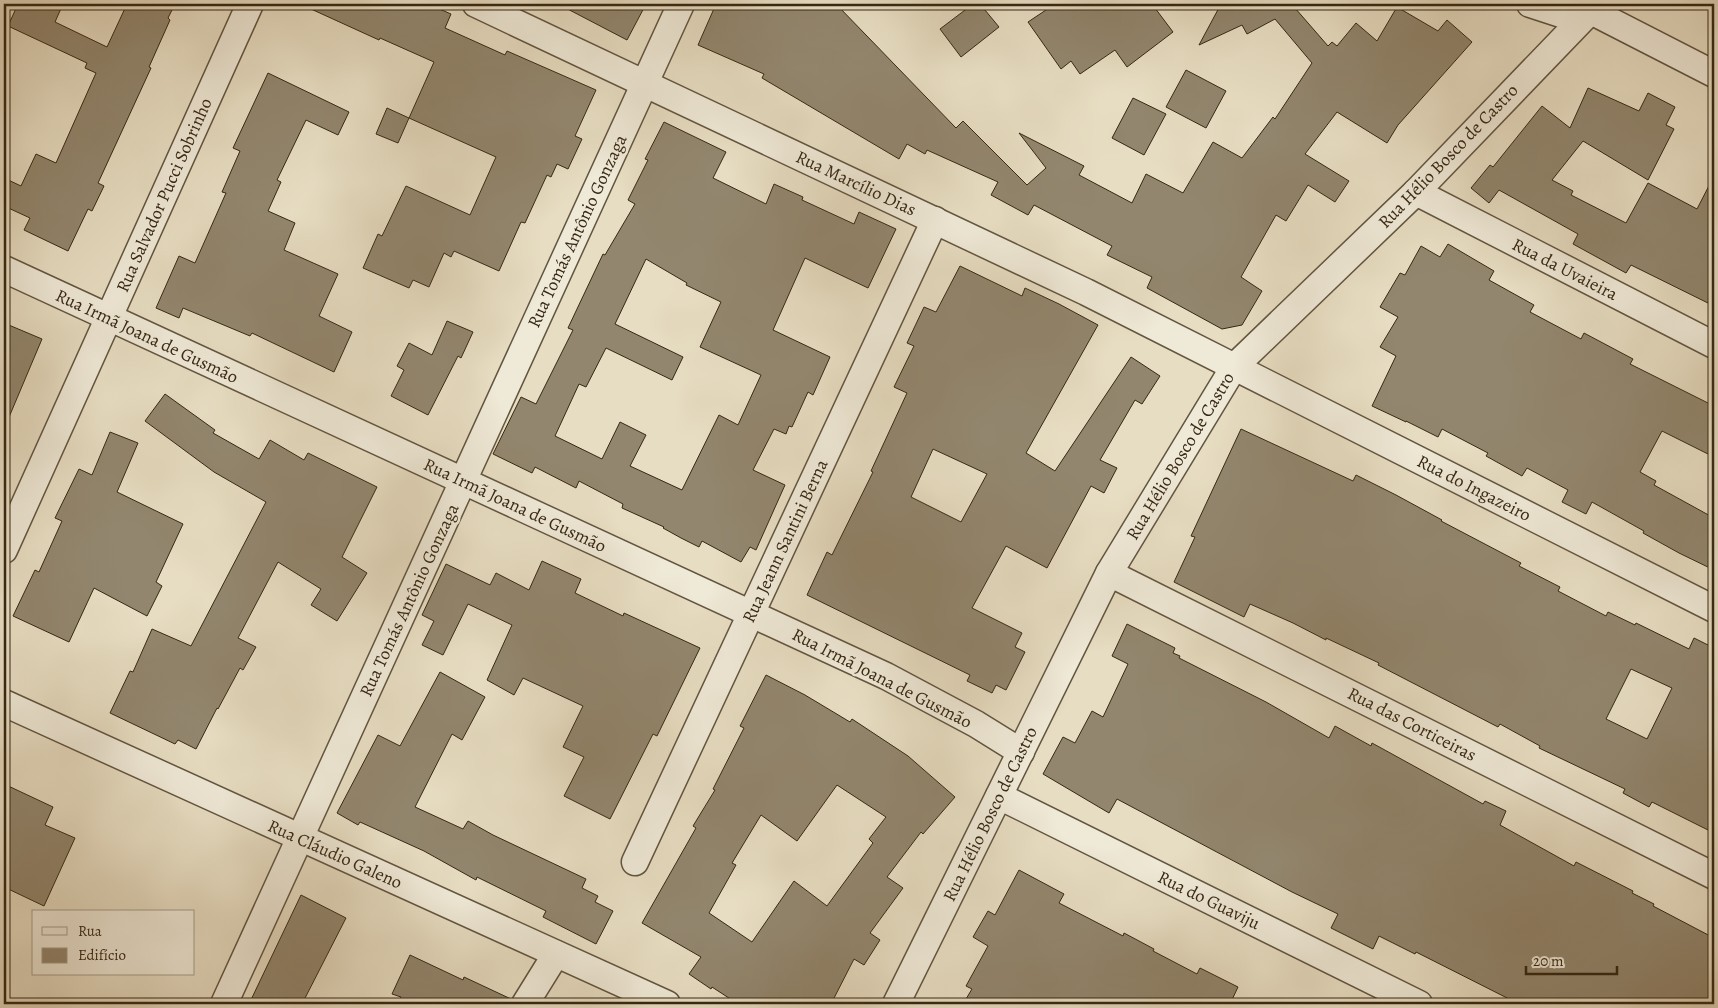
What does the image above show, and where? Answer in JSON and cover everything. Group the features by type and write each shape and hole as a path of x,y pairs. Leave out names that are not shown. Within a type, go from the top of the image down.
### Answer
{"street":[{"name":"Rua Salvador Pucci Sobrinho","path":"4,550 250,4"},
{"name":"Rua Marcílio Dias","path":"476,4 1086,292 1234,367"},
{"name":"Rua Tomás Antônio Gonzaga","path":"224,1004 681,4"},
{"path":"1530,4 1588,11 1714,74"},
{"name":"Rua Hélio Bosco de Castro","path":"896,1004 1109,573 1234,367 1416,192 1588,11"},
{"name":"Rua da Uvaieira","path":"1416,192 1714,345"},
{"name":"Rua Jeann Santini Berna","path":"635,862 935,220"},
{"name":"Rua Irmã Joana de Gusmão","path":"4,269 886,676 924,695 1021,752"},
{"name":"Rua do Ingazeiro","path":"1234,367 1714,609"},
{"name":"Rua das Corticeiras","path":"1109,573 1714,876"},
{"name":"Rua Cláudio Galeno","path":"4,703 667,1004"},
{"name":"Rua do Guaviju","path":"999,796 1419,1004"},
{"path":"525,1004 556,954"}],"building":[{"path":"18,4 63,4 55,22 107,47 127,4 175,4 149,67 151,68 98,183 104,186 92,211 88,209 68,251 24,230 30,218 4,206 4,178 21,186 36,154 56,163 96,73 85,68 87,63 8,26"},
{"path":"300,4 428,4 451,14 445,28 505,55 507,51 596,90 575,136 582,139 568,169 557,164 551,177 547,175 525,223 521,222 499,271 454,251 451,257 444,253 429,287 413,280 409,288 363,268 378,234 382,236 406,186 470,215 496,157 409,118 434,62 380,38 379,40"},
{"path":"558,4 646,4 627,40"},
{"path":"716,4 836,4 956,128 963,121 1027,185 1046,168 1019,133 1084,166 1079,175 1132,203 1146,174 1183,193 1213,142 1242,158 1273,117 1275,119 1312,63 1275,19 1247,34 1242,25 1199,45 1221,4 1303,4 1295,8 1328,46 1332,42 1337,46 1356,23 1377,41 1397,7 1438,31 1447,20 1472,42 1398,125 1387,143 1337,112 1305,154 1349,181 1335,202 1308,185 1286,221 1276,215 1241,277 1262,291 1242,325 1222,329 1147,288 1152,277 1107,255 1112,246 1034,205 1028,215 991,195 998,182 927,150 925,154 907,144 899,159 762,78 764,74 698,45"},
{"path":"973,4 980,4 999,27 961,57 940,29"},
{"path":"1055,4 1152,4 1173,32 1127,67 1115,50 1080,74 1071,61 1061,69 1028,22"},
{"path":"1186,70 1226,91 1206,128 1166,107"},
{"path":"268,73 349,112 338,135 306,120 277,180 281,182 268,211 295,223 284,250 338,274 319,316 352,332 334,372 252,333 250,336 183,308 179,318 156,308 179,256 195,263 226,193 222,192 240,151 233,148"},
{"path":"1588,88 1639,111 1648,93 1675,107 1666,125 1674,129 1648,180 1583,141 1552,180 1573,191 1571,195 1626,223 1648,183 1697,209 1714,176 1714,306 1631,265 1626,273 1573,244 1578,234 1499,190 1489,203 1471,188 1490,165 1493,167 1542,106 1570,128"},
{"path":"1133,98 1166,114 1144,155 1112,138"},
{"path":"387,108 409,118 398,143 376,134"},
{"path":"664,122 726,152 713,178 766,204 774,184 803,197 802,200 854,224 859,212 896,229 868,288 805,258 773,330 830,357 813,395 808,392 792,427 789,426 786,434 774,429 753,470 785,485 756,550 750,547 741,562 702,541 699,547 681,538 664,527 622,508 623,504 579,481 576,488 535,467 532,473 493,454 521,397 536,404 573,330 568,328 603,254 605,255 635,204 628,200 648,160 645,159","holes":["646,259 687,283 686,285 721,302 700,347 761,375 738,425 719,415 682,490 630,466 646,435 620,422 602,459 555,436 579,384 586,387 606,348 672,380 683,357 615,324"]},
{"path":"1448,244 1494,271 1489,280 1534,305 1530,312 1581,339 1584,333 1633,359 1630,364 1714,406 1714,457 1662,431 1640,472 1656,481 1654,485 1714,518 1714,570 1643,533 1644,531 1592,502 1586,514 1562,502 1568,490 1527,468 1522,476 1486,456 1488,453 1442,429 1438,437 1372,406 1396,356 1380,347 1398,317 1380,307 1400,273 1405,275 1421,246 1440,257"},
{"path":"960,266 1022,296 1025,288 1098,325 1026,453 1055,471 1131,357 1160,376 1142,404 1135,400 1100,460 1117,468 1104,493 1091,486 1047,568 1006,546 972,608 1022,633 1015,647 1025,652 1006,690 996,685 992,693 967,681 970,675 807,595 827,552 832,555 873,472 871,471 907,393 894,387 914,346 907,343 924,307 936,312","holes":["933,449 987,474 961,522 911,497"]},
{"path":"447,321 473,332 461,358 458,356 428,415 391,396 404,370 397,366 409,343 432,355"},
{"path":"4,323 42,339 4,429"},
{"path":"165,394 215,430 213,433 259,459 270,440 304,460 308,453 377,487 342,557 367,573 337,621 311,605 321,589 278,562 238,638 256,647 243,670 240,668 196,749 178,740 175,744 110,713 130,671 133,672 152,629 191,646 266,502 214,472 145,421"},
{"path":"1241,429 1353,481 1356,475 1396,495 1521,563 1519,566 1560,587 1558,591 1606,616 1608,612 1635,625 1636,623 1689,649 1694,638 1714,648 1714,833 1652,802 1649,807 1623,793 1625,789 1539,748 1540,746 1500,724 1498,727 1378,665 1379,663 1326,638 1326,640 1250,604 1244,617 1174,582 1195,537 1191,536","holes":["1631,669 1672,688 1647,739 1606,719"]},
{"path":"110,432 138,443 117,492 183,524 156,582 162,586 147,616 94,588 69,642 13,616 35,570 39,572 62,521 55,518 79,469 92,475"},
{"path":"542,561 581,579 575,593 623,616 624,613 700,648 657,736 653,734 610,819 564,796 584,757 563,747 583,706 523,678 514,695 487,680 512,625 468,604 443,655 422,645 434,621 422,615 446,564 490,585 496,573 529,590"},
{"path":"1127,624 1175,648 1173,653 1180,656 1179,658 1266,702 1329,738 1335,726 1371,746 1372,743 1483,804 1485,801 1506,811 1500,825 1574,866 1576,862 1633,891 1632,893 1654,904 1653,906 1714,938 1714,1004 1519,1004 1416,952 1415,954 1379,936 1373,949 1331,928 1338,914 1292,892 1117,799 1109,813 1043,774 1063,737 1075,743 1092,711 1103,717 1128,664 1112,656"},
{"path":"440,672 485,697 462,740 452,734 415,807 463,829 468,821 493,835 586,879 582,888 598,896 595,902 613,911 596,944 543,917 546,911 477,877 476,880 424,851 360,822 358,825 337,813 378,735 400,746"},
{"path":"766,675 805,695 850,722 852,719 908,756 955,797 923,834 921,832 887,877 903,888 870,933 880,940 864,965 854,959 831,1004 738,1004 689,974 701,957 642,923 696,828 693,826 715,790 713,789 744,728 740,726","holes":["837,785 886,817 869,839 873,843 827,906 794,881 752,942 709,913 736,865 732,863 761,815 797,841"]},
{"path":"4,784 53,807 45,825 75,838 44,906 4,887"},
{"path":"1019,870 1064,894 1059,903 1123,936 1124,933 1197,974 1200,968 1238,987 1230,1004 963,1004 972,989 966,986 988,946 973,937 988,911 995,915"},
{"path":"301,895 346,918 302,1004 249,1004"},
{"path":"410,955 463,980 464,977 511,999 510,1004 398,1004 401,997 392,994"}]}
